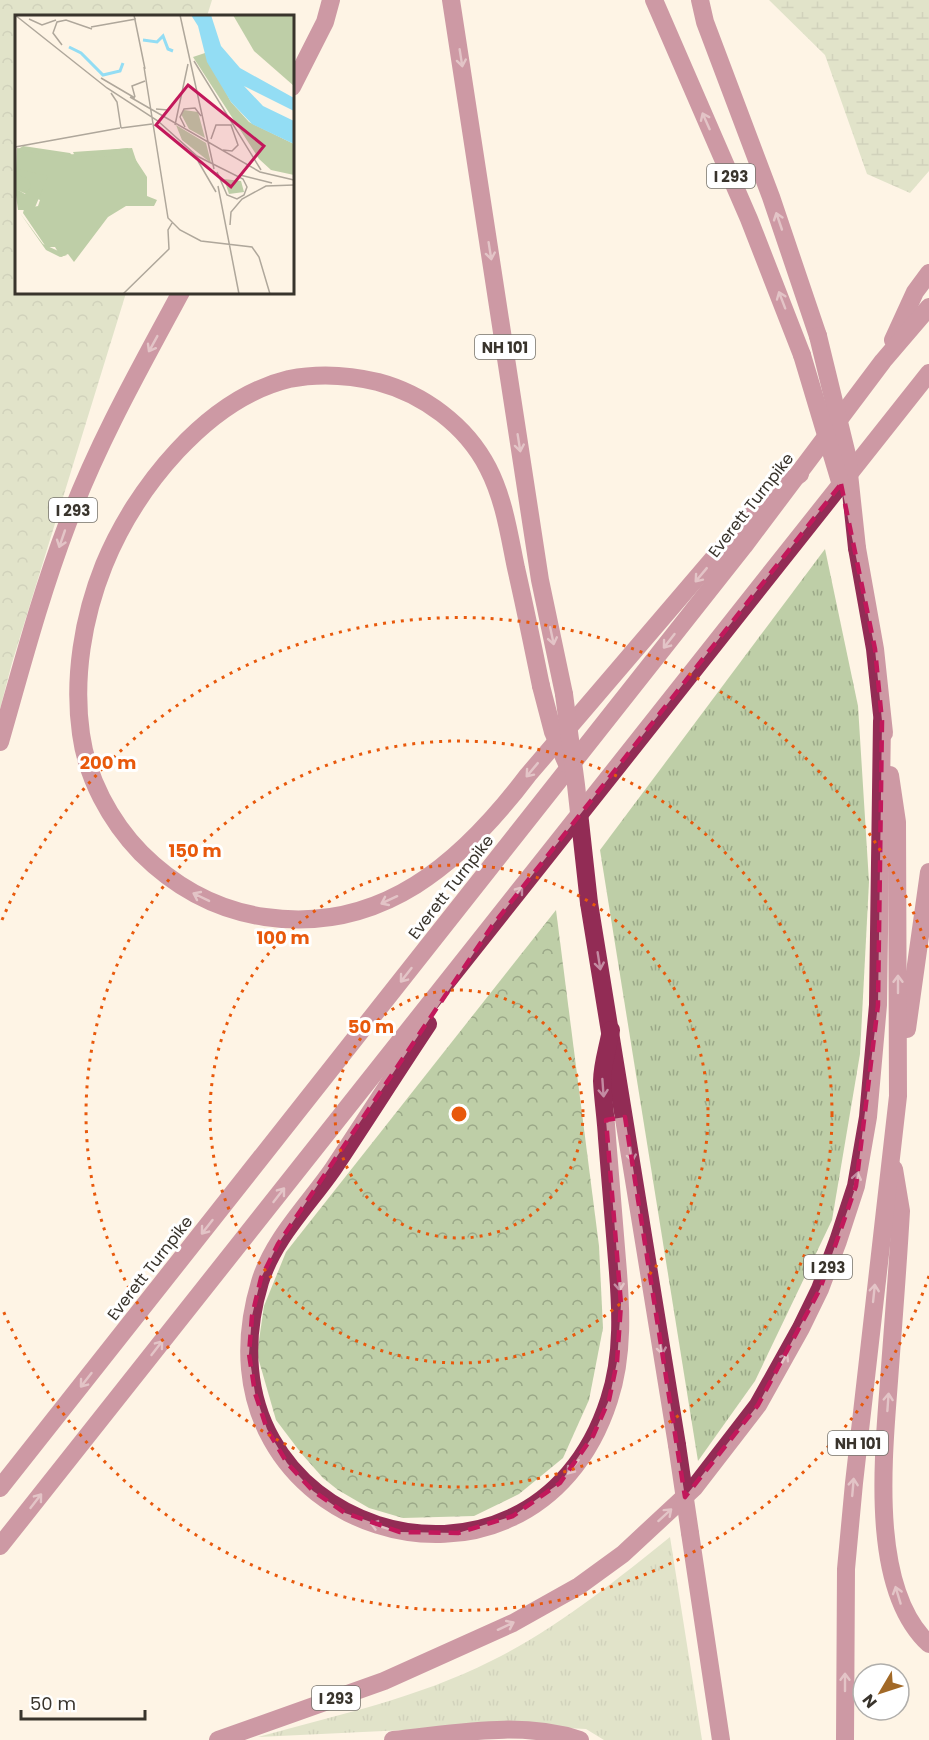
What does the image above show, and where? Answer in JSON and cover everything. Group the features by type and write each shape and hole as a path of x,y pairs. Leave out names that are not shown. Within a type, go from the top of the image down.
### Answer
{"highway":[{"path":"294,83 325,22 331,0"},
{"name":"NH 101","path":"451,0 540,580 564,694 589,903 677,1445 721,1740"},
{"name":"I 293","path":"218,1740 384,1681 513,1623 579,1586 623,1554 694,1488 758,1404 820,1289 856,1186 868,1118 878,1005 882,720 875,649 857,548 825,427 802,355 749,219 654,0"},
{"path":"700,0 705,22 771,197 818,336 847,455 857,548"},
{"path":"883,361 915,292 929,273"},
{"name":"I 293","path":"0,742 36,615 67,524 97,453 141,365 181,294"},
{"name":"Everett Turnpike","path":"0,1488 800,474 883,361 929,307"},
{"path":"0,1546 929,373"},
{"path":"576,785 553,732 541,686 501,496 487,466 476,450 450,421 419,398 402,390 364,379 326,375 307,376 270,385 236,403 190,438 151,482 120,530 103,566 91,602 80,660 78,698 83,746 91,774 107,809 129,841 156,868 171,880 214,903 279,919 317,918 365,909 392,899 426,879 455,856 500,812 528,775 765,498 800,474"},
{"name":"NH 101","path":"845,1740 846,1569 898,1096 897,822 882,720"},
{"path":"898,1096 929,872"},
{"path":"492,926 332,1169 278,1244 261,1278 252,1316 249,1354 257,1402 267,1430 276,1447 299,1477 313,1491 345,1513 381,1527 409,1533 438,1534 476,1529 513,1516 545,1495 573,1468 589,1444 609,1400 619,1342 621,1304 602,1078 611,1030"},
{"path":"891,1147 901,1212 883,1483 886,1533 890,1566 901,1605 922,1638 929,1644"},
{"path":"393,1740 516,1729 542,1730 580,1740"}],"highlighted area":[{"path":"841,484 875,649 882,721 878,1005 856,1186 820,1289 758,1405 685,1497 625,1117 606,1120 621,1304 617,1362 609,1400 593,1436 560,1483 513,1516 458,1533 400,1532 345,1513 313,1491 287,1463 267,1429 255,1393 249,1354 252,1316 261,1278 278,1244 492,926"}],"green space":[{"path":"0,0 212,0 207,15 15,15 15,294 126,294 12,663 0,709"},
{"path":"769,0 929,0 929,171 910,193 867,174 825,55"},
{"path":"825,549 858,706 869,882 860,1054 832,1220 755,1381 698,1461 600,850"},
{"path":"556,910 599,1246 603,1328 589,1400 563,1458 519,1494 474,1516 403,1518 369,1508 338,1490 323,1478 276,1420 257,1354 264,1306 286,1252"},
{"path":"670,1537 702,1740 604,1740 586,1729 509,1725 258,1737 406,1696 491,1661 561,1620 606,1588"}]}
